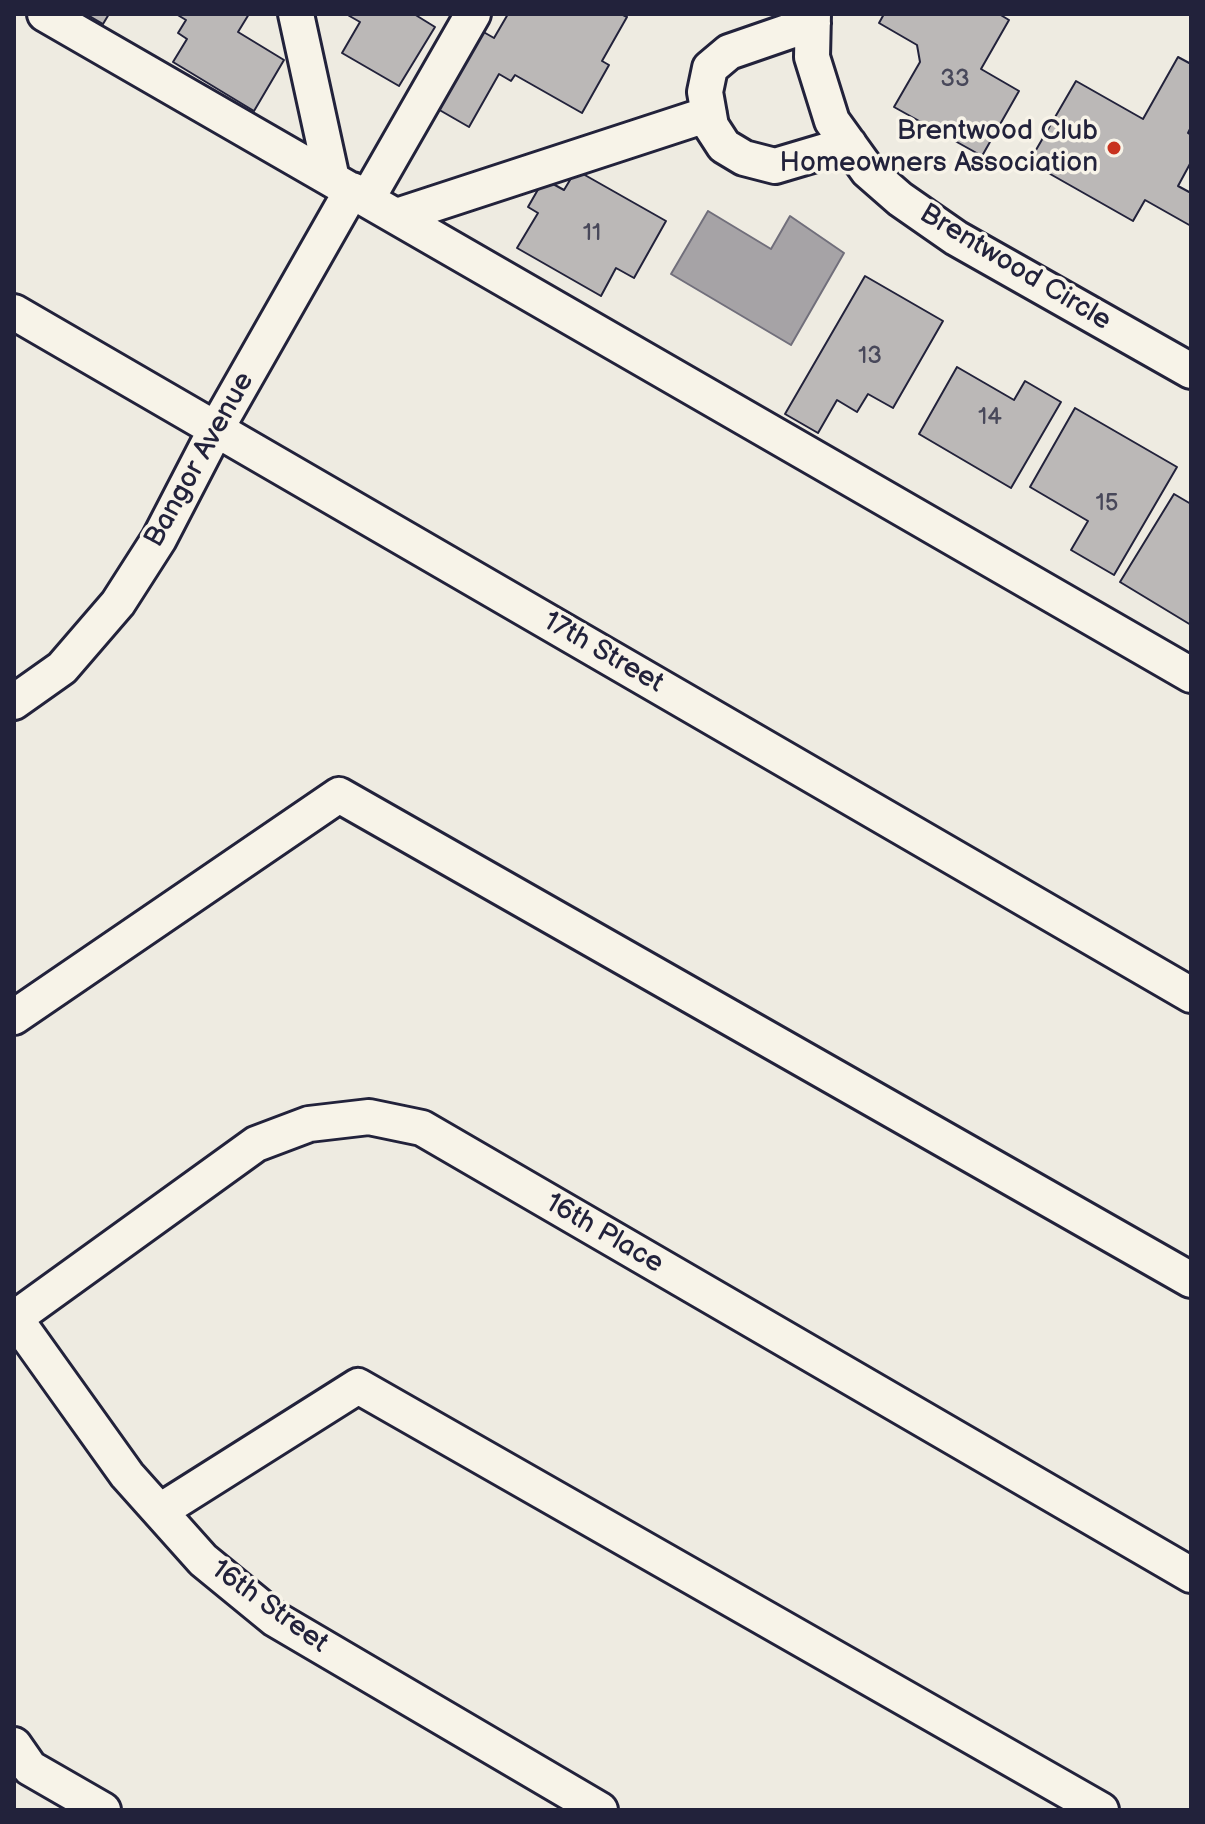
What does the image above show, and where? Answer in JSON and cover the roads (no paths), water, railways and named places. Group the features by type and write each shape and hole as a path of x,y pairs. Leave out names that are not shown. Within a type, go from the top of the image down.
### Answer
{"street":[{"path":"45,14 1191,675"},
{"path":"296,14 350,189"},
{"name":"Bangor Avenue","path":"14,702 62,668 118,603 159,539 216,429 350,189 473,14"},
{"path":"813,19 729,52 710,68 705,92 711,126 724,146 744,158 775,166 849,144"},
{"name":"Brentwood Circle","path":"813,19 812,57 832,121 868,171 900,199 956,238 1191,371"},
{"path":"397,216 709,114"},
{"name":"17th Street","path":"14,312 1191,995"},
{"path":"14,1017 339,795 1191,1280"},
{"name":"16th Place","path":"14,1318 256,1144 309,1124 369,1117 382,1119 422,1128 1191,1575"},
{"name":"16th Street","path":"14,1318 127,1475 203,1560 275,1619 600,1810"},
{"path":"160,1511 358,1386 1101,1810"},
{"path":"14,1745 30,1768 103,1810"}],"place":[{"name":"Brentwood Club Homeowners Association","path":"1114,148"}]}
